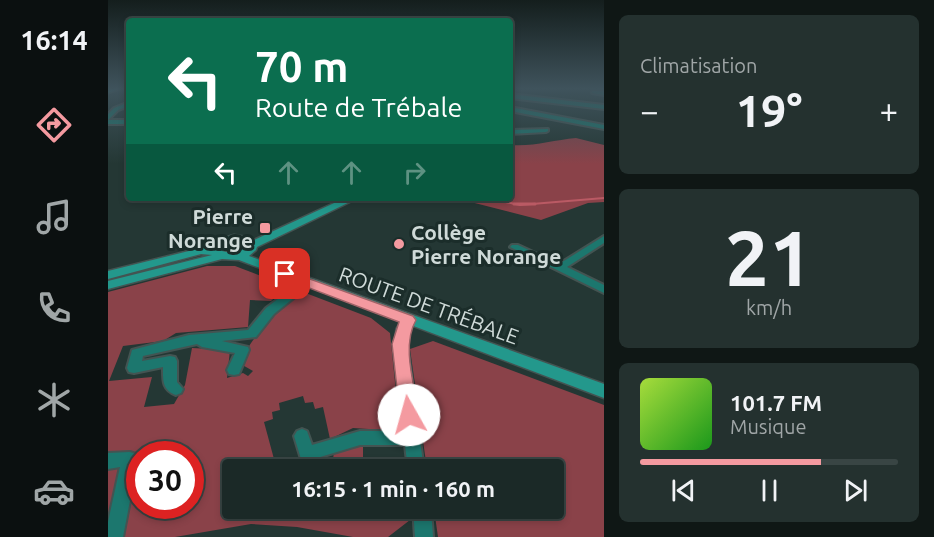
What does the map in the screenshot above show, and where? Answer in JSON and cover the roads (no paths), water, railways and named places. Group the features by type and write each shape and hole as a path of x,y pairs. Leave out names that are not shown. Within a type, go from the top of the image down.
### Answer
{"street":[{"path":"535,114 602,128"},
{"path":"108,120 126,122"},
{"path":"513,132 546,130"},
{"path":"250,242 335,201"},
{"path":"108,285 218,253 227,240 250,242 346,201"},
{"path":"559,268 604,239"},
{"path":"108,277 218,253 242,256 249,251 250,242"},
{"path":"515,247 604,289"},
{"name":"ROUTE DE TRÉBALE","path":"242,256 408,320 604,391"},
{"path":"234,370 252,334 270,311 307,282"},
{"path":"408,320 403,329 400,344 415,459"},
{"path":"170,361 134,368 137,352 189,340 252,334"},
{"path":"189,340 243,350"},
{"path":"168,345 170,384 176,389"},
{"path":"302,436 307,454 360,438 412,438"},
{"path":"108,461 130,459 114,537"},
{"path":"423,519 424,537"}],"waterway":[{"path":"532,204 604,198"},
{"path":"501,201 515,204"},
{"path":"515,204 532,204"},
{"path":"515,204 532,204"}],"place":[{"name":"Pierre Norange","path":"265,228"},
{"name":"Collège Pierre Norange","path":"399,244"}]}
